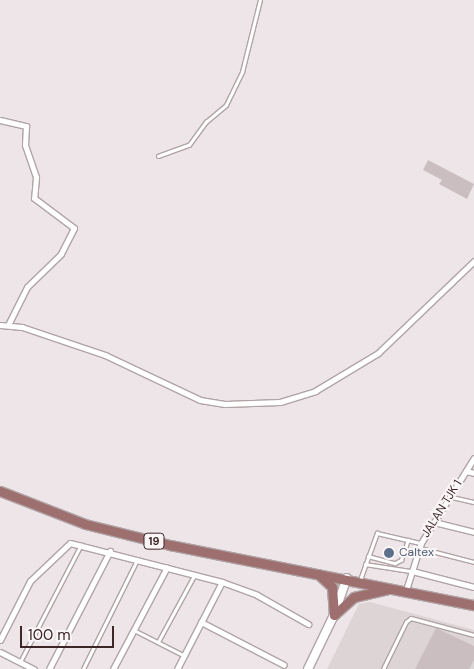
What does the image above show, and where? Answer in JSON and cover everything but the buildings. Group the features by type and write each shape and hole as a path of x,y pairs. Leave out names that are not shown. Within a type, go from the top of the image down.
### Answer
{"main road":[{"name":"19","path":"0,491 85,524 170,545 360,580 474,606"},
{"path":"314,572 332,587 334,615"},
{"path":"334,615 347,602 361,594 402,589"}],"street":[{"path":"0,120 26,126 25,144 36,177 34,198 74,228 61,254 27,287 8,325"},
{"path":"0,325 8,325 105,355 200,400 242,404 280,402 315,391 378,352 474,261"},
{"name":"JALAN TJK 1","path":"402,589 412,571 420,546 474,458"},
{"path":"466,471 474,472"},
{"path":"434,522 474,532"},
{"path":"0,640 36,573 70,543 110,551 222,582 257,595 308,624"},
{"path":"49,669 110,551"},
{"path":"113,669 167,567"},
{"path":"412,571 474,587"},
{"path":"308,669 334,615 347,578"},
{"path":"180,668 184,656 222,582"},
{"path":"201,622 284,665"},
{"path":"0,652 34,669"}],"lane":[{"path":"158,156 189,145 206,122 226,105 242,72 260,0"},
{"path":"450,496 474,502"},
{"path":"360,580 377,533 408,540 420,546 474,562"},
{"path":"368,556 395,563 401,560 408,540"},
{"path":"20,662 82,544"},
{"path":"83,669 138,559"},
{"path":"365,564 412,571"},
{"path":"158,642 194,574"},
{"path":"383,669 406,622 411,618 474,635"},
{"path":"134,630 184,656"}],"shaded area":[{"path":"370,602 474,630 474,669 327,669 359,604"}],"place":[{"name":"Caltex","path":"389,553"}]}
